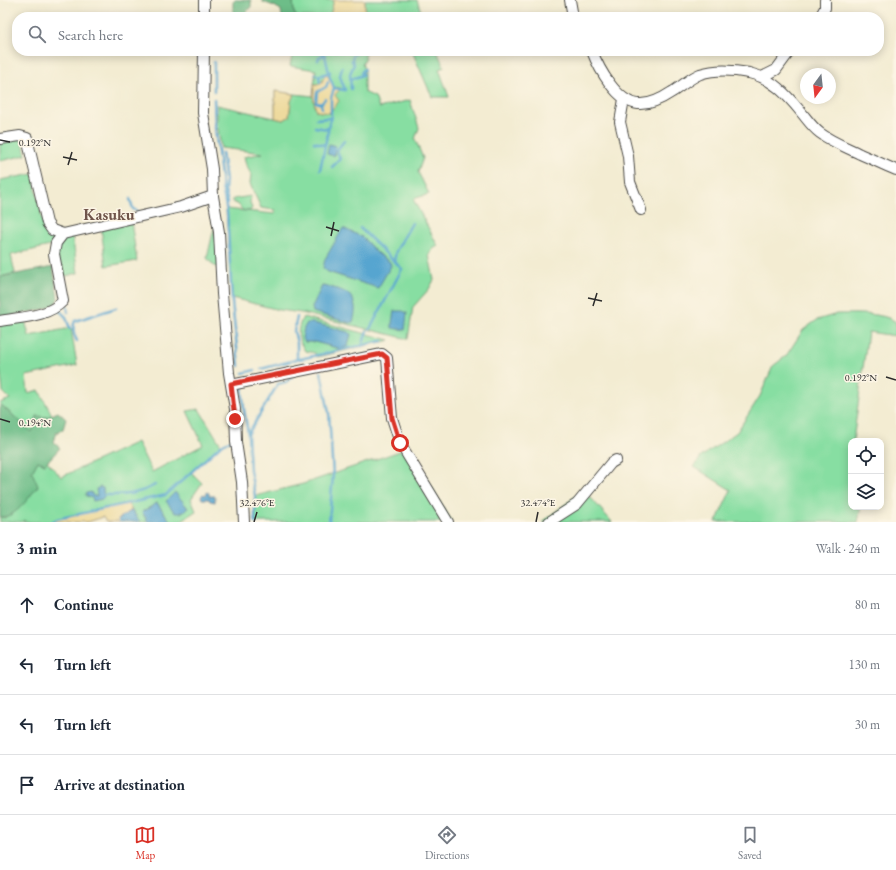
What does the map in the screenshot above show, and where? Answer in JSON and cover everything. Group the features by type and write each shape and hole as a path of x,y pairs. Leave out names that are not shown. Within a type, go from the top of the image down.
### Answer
{"street":[{"path":"204,0 204,12"},
{"path":"570,0 572,12"},
{"path":"823,12 825,8 825,0"},
{"path":"204,56 203,113 212,169 213,196 219,232 222,294 235,409 236,442 242,482 244,522"},
{"path":"594,56 604,76 624,99 640,104 649,103 672,92 690,79 706,73 731,71 762,77 783,92 818,132 832,141 896,170"},
{"path":"762,77 776,70 786,56"},
{"path":"776,70 783,92"},
{"path":"624,99 620,122 628,156 630,182 641,210"},
{"path":"0,139 20,136 27,138 47,223 52,230 63,234 181,207 213,196"},
{"path":"0,321 47,312 58,306 63,301 54,254 56,243 63,234"},
{"path":"231,384 382,354 387,358 392,418 400,443 448,522"},
{"path":"549,522 577,504 611,463 616,460"}],"green space":[{"path":"235,0 251,0 251,7 246,12 233,12 233,2"},
{"path":"262,0 293,0 294,12 281,12 281,10 274,6 263,2"},
{"path":"293,0 334,0 331,12 294,12"},
{"path":"365,0 417,0 421,12 365,12"},
{"path":"292,56 365,56 362,63 364,69 364,92 375,97 379,108 410,100 419,128 415,139 423,158 418,172 429,194 413,199 438,246 433,249 429,255 434,280 429,289 413,307 408,339 302,313 279,310 232,298 226,209 275,214 275,210 261,208 250,184 251,174 244,157 263,153 221,148 217,123 217,105 283,120 289,117 291,101 294,94 313,96 316,111 329,113 334,97 334,90 326,74 321,84 314,84 316,70 290,66","holes":["362,237 377,253 390,262 366,284 328,272","322,286 333,288 350,295 349,323 313,312"]},
{"path":"414,56 439,56 444,67 439,69 449,97 432,97"},
{"path":"22,138 26,155 0,161 0,141"},
{"path":"33,174 43,223 58,235 50,246 11,255 15,273 0,277 0,180"},
{"path":"251,196 250,203 252,208 250,211 242,210 239,205 233,202 233,199"},
{"path":"131,221 137,261 106,266 101,228"},
{"path":"214,228 224,271 213,265 207,258"},
{"path":"72,235 78,273 62,277 56,253 64,237"},
{"path":"53,267 58,298 56,304 45,309 0,318 0,277"},
{"path":"837,314 859,314 876,315 896,322 896,336 868,332 853,438 848,438 848,510 860,510 858,522 716,522 731,490 694,467 701,457 737,432 760,396 773,366 786,356 803,330 817,320"},
{"path":"303,317 390,340 317,357 315,353 305,351 300,342 298,330","holes":["313,323 348,332 341,349 315,342 305,342"]},
{"path":"25,320 29,336 71,328 77,365 26,376 28,393 39,390 52,415 47,417 32,432 0,404 10,399 3,392 0,367 0,324"},
{"path":"0,404 32,432 37,416 47,417 58,412 66,419 63,429 56,433 53,442 60,448 45,464 38,461 32,472 38,486 17,511 6,517 0,517"},
{"path":"199,409 221,445 191,472 202,483 191,499 196,511 179,522 171,522 157,503 142,512 148,522 140,522 127,503 57,519 51,522 23,522 25,520 21,522 0,522 0,517 5,518 38,461 45,464 47,461 61,477 137,442 152,472 203,445 187,411"},
{"path":"409,448 452,522 255,522 255,496 303,484"},
{"path":"584,490 612,522 542,522"}],"sand":[{"path":"334,0 365,0 365,12 331,12"},
{"path":"326,73 334,87 341,88 335,95 339,101 329,113 316,111 313,96 314,84 321,84"},
{"path":"275,91 294,94 291,101 289,117 283,120 275,118"},
{"path":"127,503 132,510 118,519 119,522 106,522 103,517 88,522 51,522 57,519"}],"water":[{"path":"329,144 336,146 334,156 327,154"},
{"path":"343,228 362,237 377,253 390,262 391,266 378,288 328,272 323,268 325,259"},
{"path":"322,286 338,289 350,295 355,306 353,322 350,323 313,312 312,307"},
{"path":"394,311 403,311 407,313 405,330 392,328"},
{"path":"307,323 313,323 348,332 351,334 348,346 341,349 315,342 305,342 302,338 304,328"},
{"path":"100,487 103,488 103,499 93,501 92,498 86,496 86,493 91,492 93,496 97,496 96,489"},
{"path":"175,492 188,508 181,513 175,513 166,501"},
{"path":"207,492 209,493 209,496 215,496 215,502 210,501 209,499 202,499 201,497 203,494 206,495"},
{"path":"157,503 171,522 148,522 142,512"},
{"path":"132,510 140,522 119,522 118,519"}],"waterway":[{"path":"318,60 319,57 322,56"},
{"path":"320,170 331,116 331,98 334,88 330,78 325,56"},
{"path":"351,89 350,74 354,64 352,61 353,56"},
{"path":"214,62 214,91"},
{"path":"342,67 340,76 345,90"},
{"path":"351,79 363,75 361,73 364,69"},
{"path":"315,74 319,76 330,72"},
{"path":"319,76 320,82"},
{"path":"321,104 316,102 317,92 326,87 328,82"},
{"path":"334,88 344,90"},
{"path":"214,99 215,127 227,212 232,302 239,366"},
{"path":"322,108 321,104 325,99"},
{"path":"316,119 330,118"},
{"path":"315,127 328,129"},
{"path":"332,167 340,159 337,150 344,141"},
{"path":"314,142 325,145"},
{"path":"222,153 226,180 225,190 228,203"},
{"path":"130,199 133,209 139,212"},
{"path":"394,262 396,251 412,223"},
{"path":"360,228 402,269 370,329"},
{"path":"66,303 68,312"},
{"path":"77,341 74,331 75,321 116,308"},
{"path":"56,311 60,311 66,317 70,329"},
{"path":"297,317 294,331 297,343 297,358"},
{"path":"362,346 367,331"},
{"path":"261,369 295,360 297,358 300,359 382,341"},
{"path":"243,373 255,370"},
{"path":"321,372 329,413 333,475 329,522"},
{"path":"255,522 255,496 250,470 248,434 278,384 286,382 292,377"},
{"path":"242,386 248,433"},
{"path":"51,522 57,519 166,495 221,445 233,439"},
{"path":"104,495 130,494 142,491 155,485"}],"district":[{"name":"Kasuku","path":"109,214"}],"route":[{"path":"235,419 231,384 303,371 382,354 387,358 392,418 400,443"}]}
